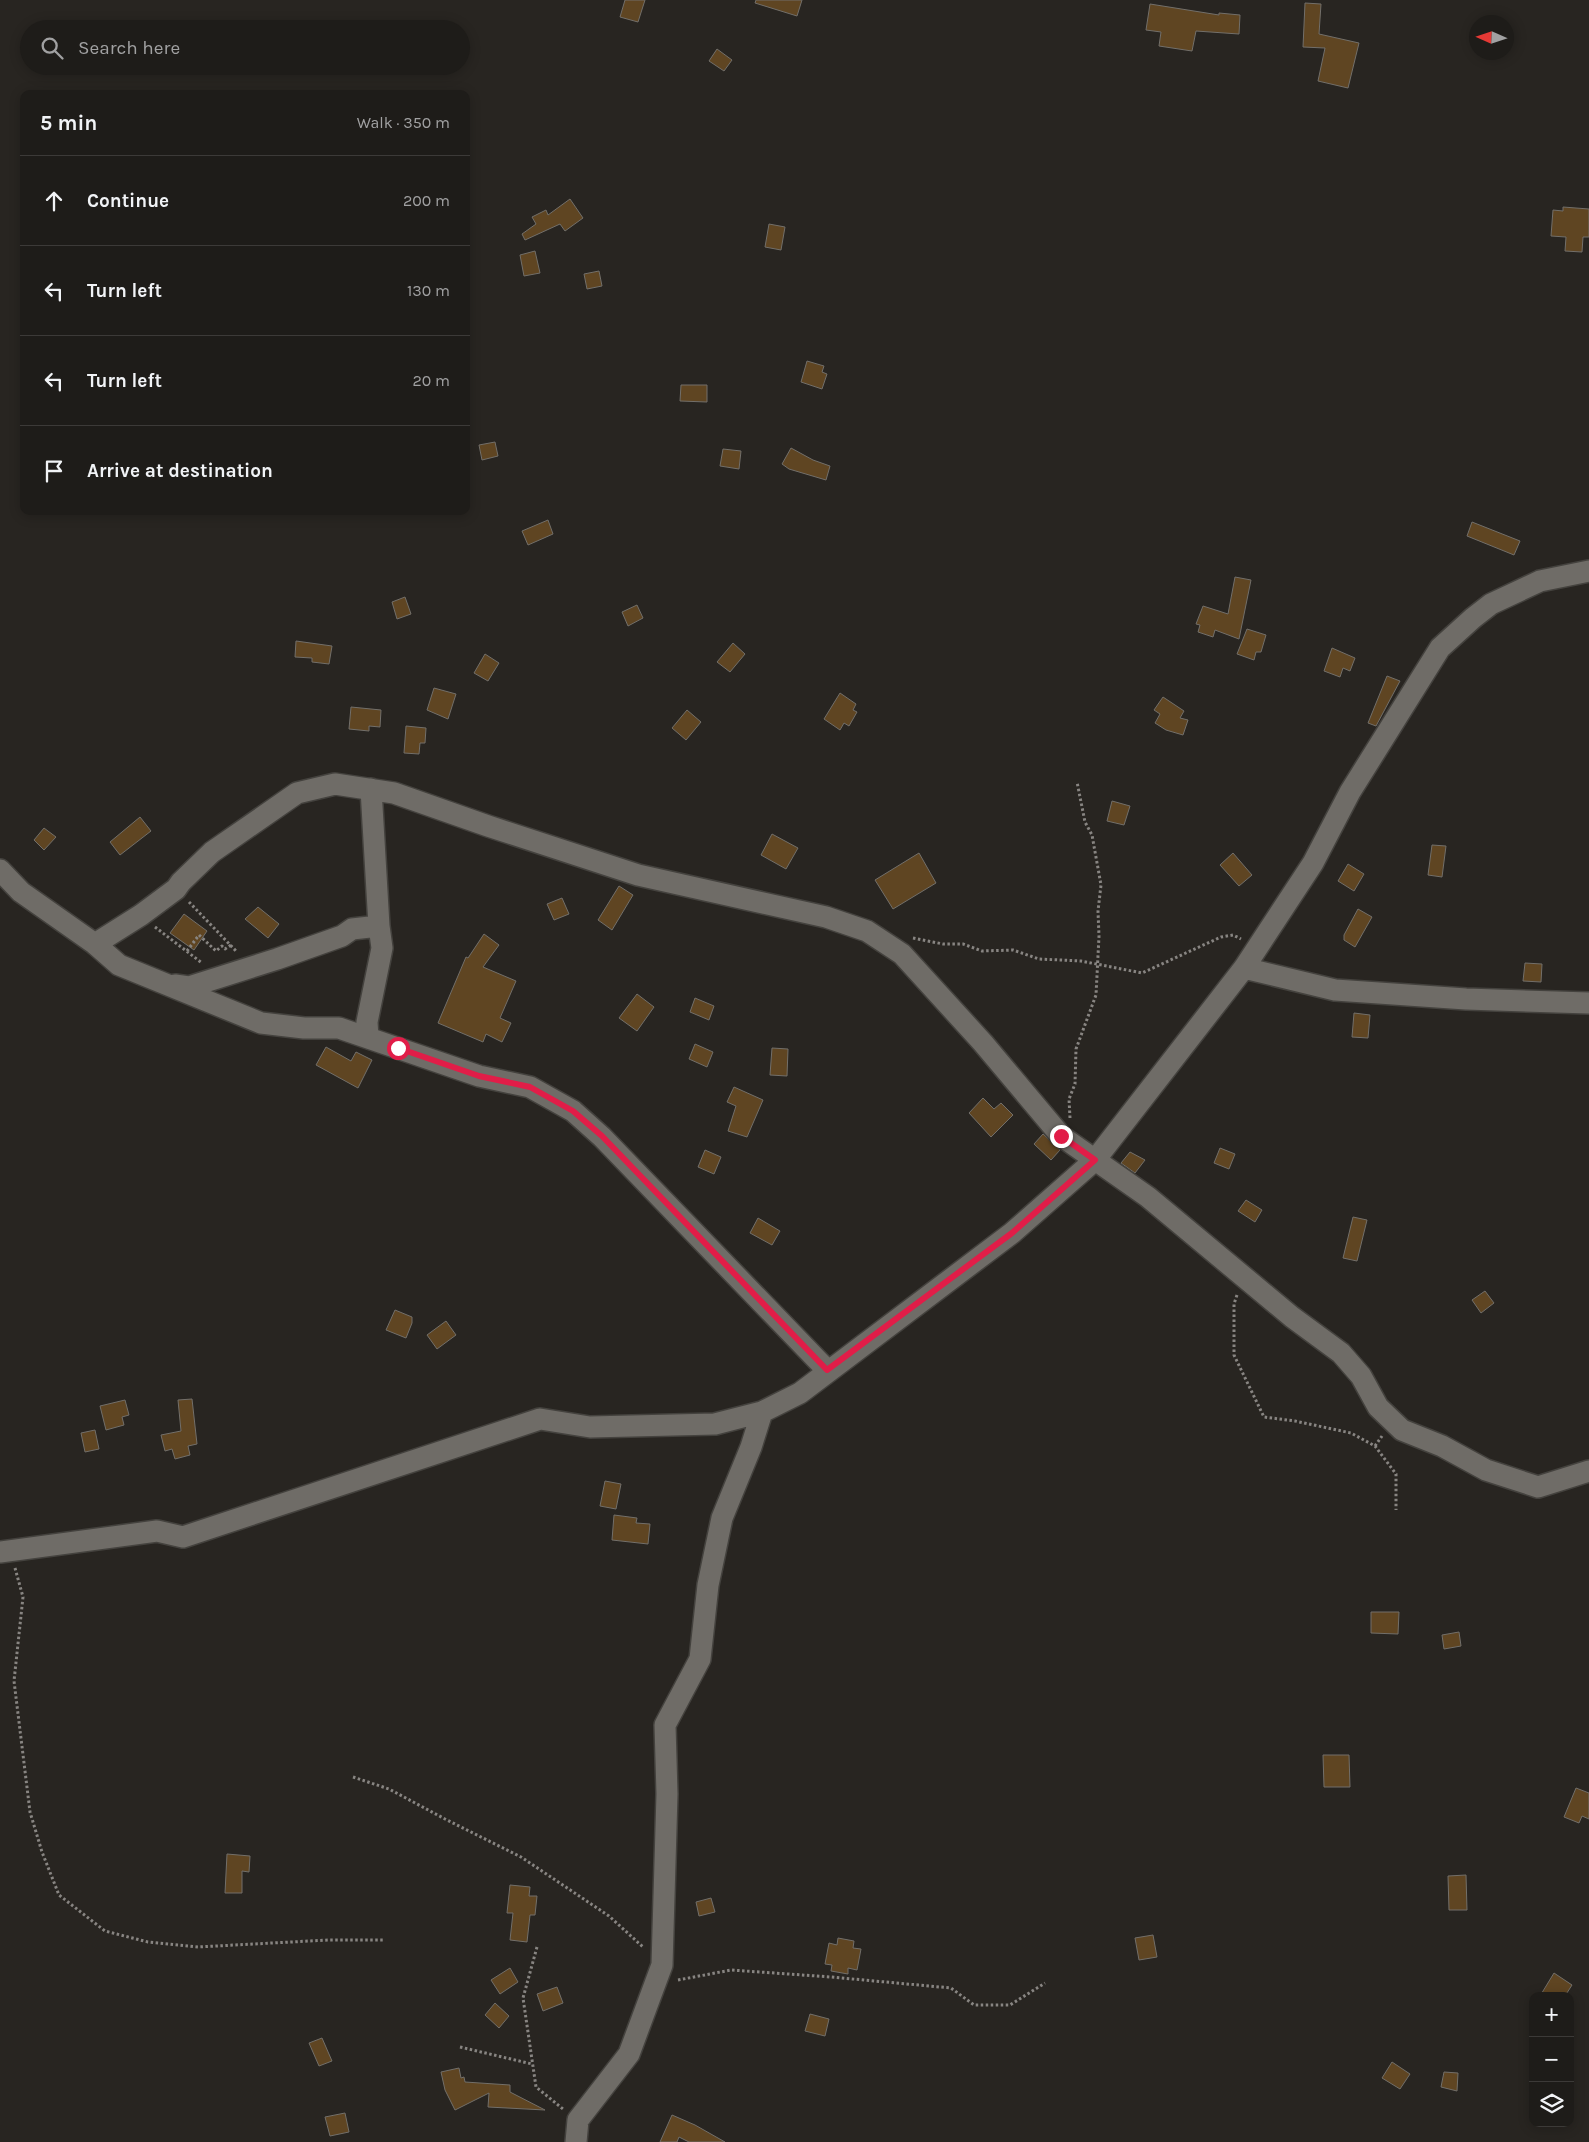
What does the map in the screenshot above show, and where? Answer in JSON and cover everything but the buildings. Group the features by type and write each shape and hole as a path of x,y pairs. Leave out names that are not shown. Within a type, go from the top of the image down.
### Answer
{"street":[{"path":"5,1551 157,1531 183,1537 540,1419 590,1426 715,1424 762,1412 800,1393 827,1370 1012,1233 1095,1160 1258,948 1313,864 1350,792 1440,648 1491,604 1540,581 1589,572"},
{"path":"95,944 141,916 176,889 212,852 298,793 335,784 394,793 638,875 826,917 867,930 902,954 984,1043 1061,1136 1148,1197 1292,1317 1342,1353 1361,1376 1378,1407 1402,1430 1442,1446 1486,1470 1538,1487 1589,1471"},
{"path":"368,1038 367,1022 382,948 378,926 371,789"},
{"path":"0,870 21,892 95,944 119,965 261,1023 304,1028 339,1028 479,1076 530,1087 573,1111 602,1136 827,1370"},
{"path":"165,983 189,987 342,936 352,929 378,926"},
{"path":"1244,968 1335,990 1466,999 1589,1003"},
{"path":"576,2142 578,2120 629,2054 658,1974 667,1794 665,1725 700,1659 708,1585 722,1518 751,1447 762,1412"}],"path":[{"path":"1068,1141 1071,1114 1068,1098 1075,1084 1076,1049 1096,995 1096,965 1099,936 1098,911 1101,886 1092,835 1085,822 1077,782"},
{"path":"176,889 231,945 250,968"},
{"path":"141,916 221,977"},
{"path":"889,946 901,935 943,944 963,944 982,951 1013,950 1039,959 1081,961 1142,972 1221,937 1233,934 1258,948"},
{"path":"187,951 199,935 216,951 222,946 225,949 231,945"},
{"path":"1242,1274 1234,1304 1234,1355 1264,1417 1295,1421 1351,1433 1376,1446 1396,1474 1396,1510"},
{"path":"5,1551 23,1597 14,1681 30,1812 42,1852 59,1895 105,1931 148,1942 198,1947 328,1940 384,1940"},
{"path":"353,1777 389,1788 445,1819 521,1857 609,1916 658,1974 731,1970 952,1988 974,2005 1010,2005 1045,1983"},
{"path":"537,1947 523,1998 536,2087 578,2120"},
{"path":"460,2047 532,2064"}],"route":[{"path":"398,1048 479,1076 530,1087 573,1111 602,1136 827,1370 1012,1233 1095,1160 1061,1136"}]}
